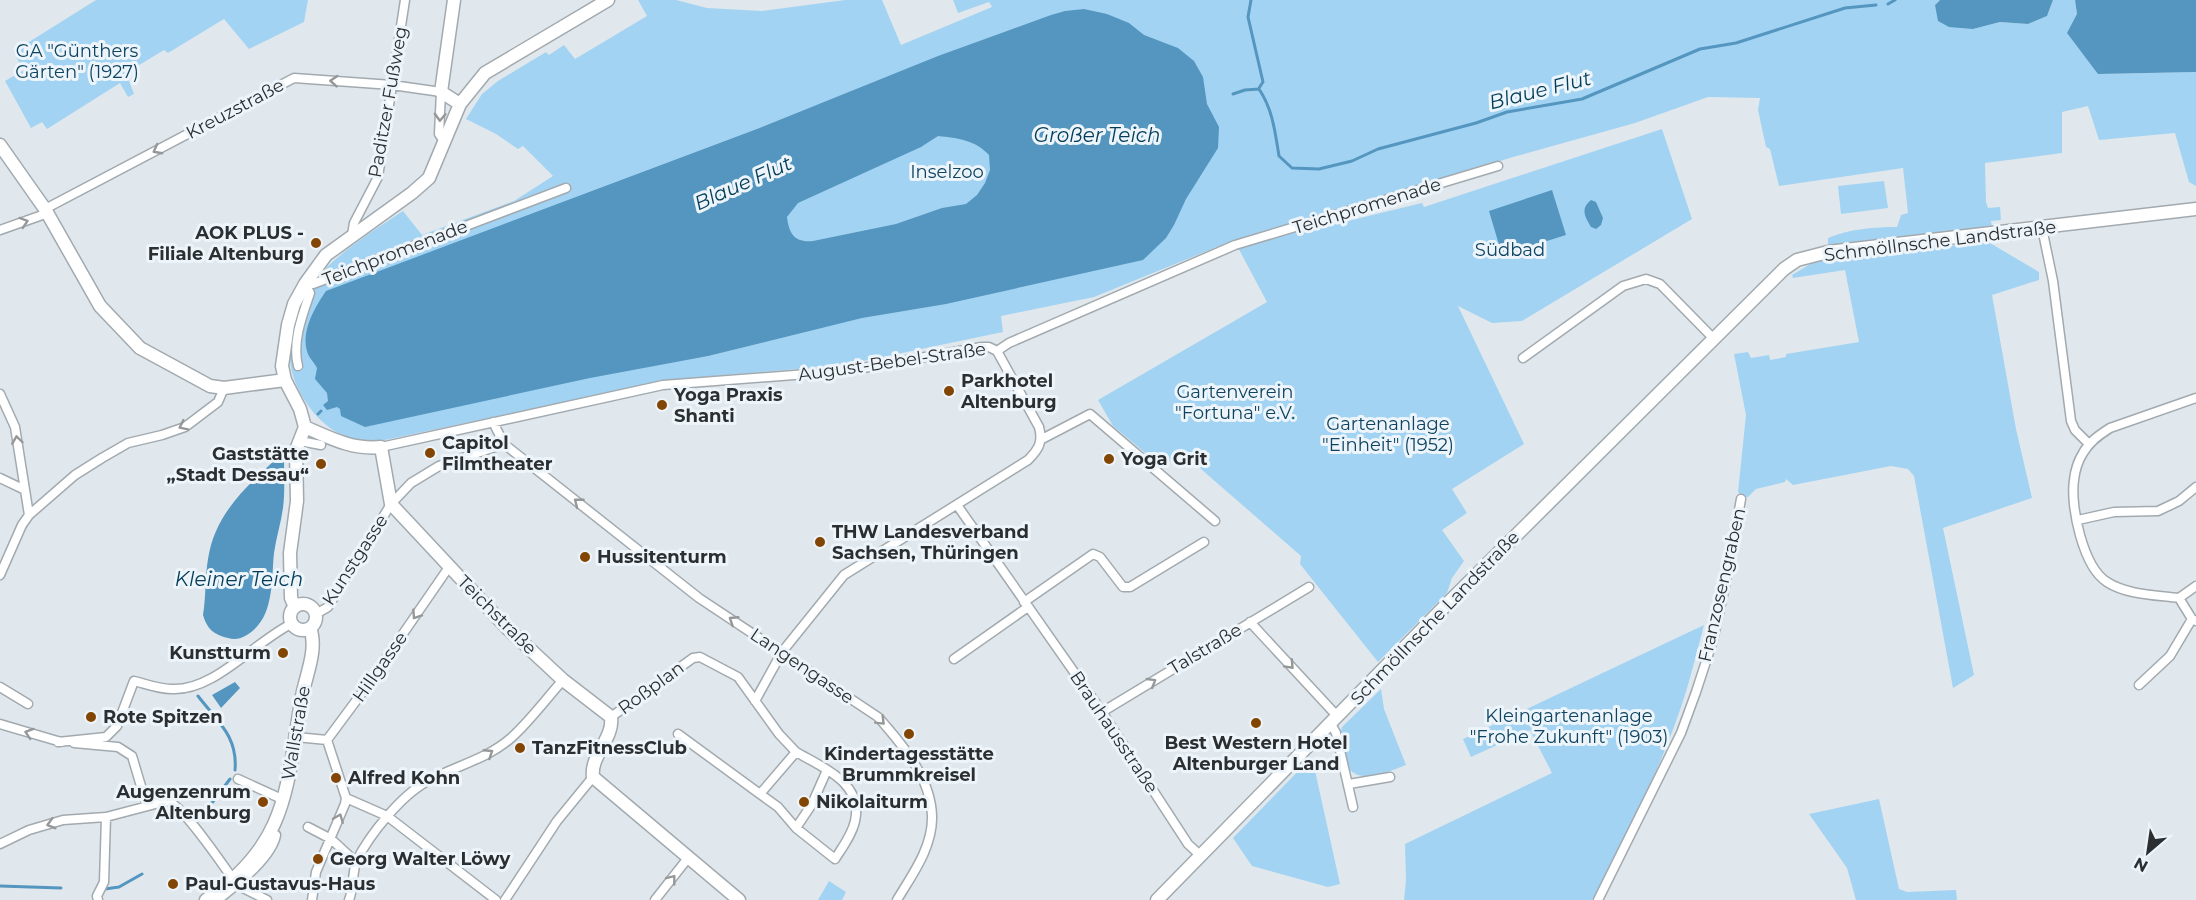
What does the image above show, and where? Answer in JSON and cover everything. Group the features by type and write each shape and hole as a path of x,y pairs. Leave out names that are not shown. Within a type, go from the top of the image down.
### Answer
{"street":[{"name":"Paditzer Fußweg","path":"352,235 354,223 378,177 405,0"},
{"path":"444,141 439,134 441,92 454,0"},
{"path":"296,607 291,598 290,553 297,501 296,459 305,427 300,409 285,380 282,366 288,325 294,304 326,255 422,185 431,174 460,104 485,74 608,0"},
{"name":"Kreuzstraße","path":"0,230 47,211 294,78 392,85 441,92"},
{"path":"441,92 460,104"},
{"path":"0,145 47,211 100,306 140,348 210,386 224,388 285,380"},
{"name":"Teichpromenade","path":"1236,245 1498,166"},
{"name":"Teichpromenade","path":"298,366 296,346 302,315 310,293 305,284 314,284 566,188"},
{"name":"Schmöllnsche Landstraße","path":"1157,900 1335,721 1449,602 1784,269 1797,260 1828,252 2196,209"},
{"path":"2042,228 2053,281 2071,421 2075,430 2089,444"},
{"name":"August-Bebel-Straße","path":"381,447 663,385 846,371 982,347 989,347 997,351 1009,343 1236,245"},
{"path":"1523,358 1623,286 1646,279 1659,284 1714,339"},
{"path":"678,734 778,807 795,828 836,859 855,822 856,801 852,792 844,782 796,752 754,701 782,651 844,575 1028,460 1038,449 1042,439 1039,427 997,351"},
{"path":"0,575 28,515 75,475 128,443 185,427 218,402 224,388"},
{"path":"0,394 15,427 28,515"},
{"path":"2196,398 2110,428 2089,444 2082,454 2074,481 2078,520 2086,555 2094,570 2106,582 2123,590 2179,598 2196,586"},
{"path":"1042,439 1090,414 1215,521"},
{"path":"493,422 504,444"},
{"path":"305,427 345,444 361,448 381,447 391,504"},
{"path":"300,441 321,445"},
{"name":"Langengasse","path":"504,444 699,598 782,651 878,717 903,745 927,788 932,816 928,841 917,868 897,900"},
{"name":"Kunstgasse","path":"316,614 328,607 391,504 411,483 439,466 504,444"},
{"path":"0,478 23,489"},
{"path":"2078,520 2114,512 2158,511 2168,508 2196,487"},
{"name":"Franzosengraben","path":"1598,900 1681,733 1696,692 1713,640 1741,499"},
{"name":"Teichstraße","path":"391,504 506,627 563,680 611,717"},
{"name":"Brauhausstraße","path":"957,505 1102,712 1188,844 1201,856"},
{"path":"954,659 1092,554 1100,557 1123,587 1130,587 1204,542"},
{"name":"Hillgasse","path":"327,740 449,567"},
{"name":"Talstraße","path":"1102,712 1309,586"},
{"path":"2139,685 2170,656 2194,620 2179,598"},
{"path":"306,604 313,608 316,614 315,622 309,628 298,628 293,623 291,613 296,607 306,604"},
{"path":"1250,622 1335,721 1353,807"},
{"path":"58,742 106,737 117,726 134,681 170,690 192,687 225,670 281,629 293,623"},
{"name":"Wallstraße","path":"206,900 235,882 260,850 284,800 313,645 309,628"},
{"name":"Roßplan","path":"594,777 592,770 611,732 611,717 693,658 700,657 717,664 738,677 754,701"},
{"path":"349,900 356,862 387,816 409,794 426,782 481,758 511,738 563,680"},
{"path":"0,687 28,704"},
{"path":"0,724 58,742 118,747 132,756 147,806"},
{"path":"296,737 327,740 346,798 316,872 312,900"},
{"path":"760,794 796,752"},
{"path":"795,828 812,804 827,770"},
{"path":"505,900 557,821 594,777 739,900"},
{"path":"1349,784 1390,777"},
{"name":"Wallstraße","path":"238,779 284,800"},
{"path":"346,798 387,816 496,900"},
{"path":"0,844 29,830 63,820 106,817 167,801 175,804 235,882 267,900"},
{"path":"98,900 104,882 106,817"},
{"path":"308,827 331,839 356,862"},
{"path":"218,900 268,852 276,836 270,832"},
{"path":"655,900 688,858"}],"green space":[{"name":"GA \"Günthers Gärten\" (1927)","path":"96,0 308,0 304,22 249,49 224,19 168,53 164,50 126,73 134,94 128,97 120,83 47,129 42,122 31,128 5,81 24,70 13,52"},
{"path":"638,0 676,0 707,8 762,11 845,0 882,0 901,45 992,7 989,2 958,13 953,0 1940,0 1935,5 1973,29 2000,22 2028,24 2047,16 2053,0 2075,0 2077,14 2098,74 2196,72 2196,186 2189,182 2175,133 2099,140 2088,106 2062,112 2062,153 1985,163 1988,208 2000,207 2001,220 1991,221 1992,227 1828,245 1828,238 1844,232 1897,227 1901,215 1908,213 1903,168 1779,186 1770,149 1766,147 1758,110 1760,98 1708,97 1635,123 1513,157 1320,217 1323,227 1422,203 1424,207 1662,129 1692,219 1522,321 1492,323 1458,306 1524,444 1452,489 1467,513 1442,530 1464,561 1452,578 1447,593 1378,662 1300,564 1301,556 1194,463 1186,452 1161,466 1113,426 1098,400 1267,302 1234,240 1094,297 1001,316 1003,332 844,365 668,380 371,443 340,434 322,421 300,393 290,360 293,329 310,286 342,254 403,211 422,235 514,201 553,176 523,146 518,149 496,134 466,119 482,94 498,81 546,52 549,55 564,45 575,59 647,16"},
{"path":"1884,181 1888,208 1841,214 1838,186"},
{"path":"1987,242 2039,272 2039,280 1992,295 2016,429 2032,498 1943,528 1974,675 1953,688 1914,476 1908,469 1891,466 1793,485 1786,479 1785,482 1756,489 1748,497 1742,497 1738,492 1746,415 1734,354 1748,352 1751,358 1769,355 1770,360 1786,357 1786,354 1859,342 1845,270 1793,278 1792,275 1812,263 1835,258"},
{"name":"Kleingartenanlage \"Frohe Zukunft\" (1903)","path":"1704,625 1683,702 1670,737 1628,832 1592,900 1404,900 1405,844 1552,773 1530,730 1471,757 1463,739"},
{"path":"1381,689 1384,709 1406,765 1378,775 1362,776 1350,770 1340,735 1342,727"},
{"path":"1312,757 1340,884 1328,887 1252,866 1233,838"},
{"path":"1879,799 1899,889 1907,892 1956,890 1957,900 1856,900 1847,868 1809,814"},
{"path":"829,881 846,892 842,900 818,900"}],"water":[{"path":"1940,0 2053,0 2047,16 2028,24 2000,22 1973,29 1949,27 1938,21 1935,5"},
{"path":"2075,0 2196,0 2196,72 2098,74 2067,33 2077,14"},
{"name":"Großer Teich","path":"1084,9 1107,14 1129,23 1144,35 1178,48 1194,61 1203,77 1207,104 1219,127 1218,148 1186,199 1174,225 1166,238 1143,260 946,304 862,318 708,356 590,378 365,427 341,416 340,409 337,407 327,410 323,405 328,401 327,393 315,379 317,368 307,351 306,335 310,320 326,291 757,129 938,56 1065,11","holes":["938,136 972,143 989,155 990,170 985,183 977,195 966,204 942,208 896,224 813,241 797,239 791,233 787,217 798,203 921,147"]},
{"path":"1552,190 1566,235 1502,255 1489,211"},
{"path":"1591,200 1596,202 1603,218 1601,225 1596,229 1591,227 1585,213"},
{"name":"Kleiner Teich","path":"277,458 284,462 284,502 275,547 270,599 262,620 255,629 245,636 230,639 209,628 203,615 207,566 212,543 217,528 233,503"},
{"path":"235,682 240,688 221,708 212,695"}],"waterway":[{"name":"Blaue Flut","path":"1251,0 1248,17 1263,82 1259,88"},
{"name":"Blaue Flut","path":"1888,4 1895,0"},
{"name":"Blaue Flut","path":"1233,94 1259,89 1270,113 1279,156 1292,168 1319,169 1352,161 1378,149 1476,123 1507,112 1582,99 1700,49 1736,43 1845,8 1876,5"},
{"name":"Blaue Flut","path":"318,414 321,411"},
{"name":"Blaue Flut","path":"198,696 230,738 235,758 235,770"},
{"name":"Blaue Flut","path":"199,820 230,779"},
{"name":"Blaue Flut","path":"105,889 119,887 142,874"},
{"name":"Blaue Flut","path":"0,886 61,888"}],"place":[{"name":"AOK PLUS - Filiale Altenburg","path":"316,243"},
{"name":"Parkhotel Altenburg","path":"949,391"},
{"name":"Yoga Praxis Shanti","path":"662,405"},
{"name":"Capitol Filmtheater","path":"430,453"},
{"name":"Yoga Grit","path":"1109,459"},
{"name":"Gaststätte „Stadt Dessau“","path":"321,464"},
{"name":"THW Landesverband Sachsen, Thüringen","path":"820,542"},
{"name":"Hussitenturm","path":"585,557"},
{"name":"Kunstturm","path":"283,653"},
{"name":"Rote Spitzen","path":"91,717"},
{"name":"Best Western Hotel Altenburger Land","path":"1256,723"},
{"name":"Kindertagesstätte Brummkreisel","path":"909,734"},
{"name":"TanzFitnessClub","path":"520,748"},
{"name":"Alfred Kohn","path":"336,778"},
{"name":"Augenzenrum Altenburg","path":"263,802"},
{"name":"Nikolaiturm","path":"804,802"},
{"name":"Georg Walter Löwy","path":"318,859"},
{"name":"Paul-Gustavus-Haus","path":"173,884"}],"park label":[{"name":"Inselzoo","path":"947,172"},
{"name":"Südbad","path":"1510,250"},
{"name":"Gartenverein \"Fortuna\" e.V.","path":"1235,402"},
{"name":"Gartenanlage \"Einheit\" (1952)","path":"1388,434"}]}
